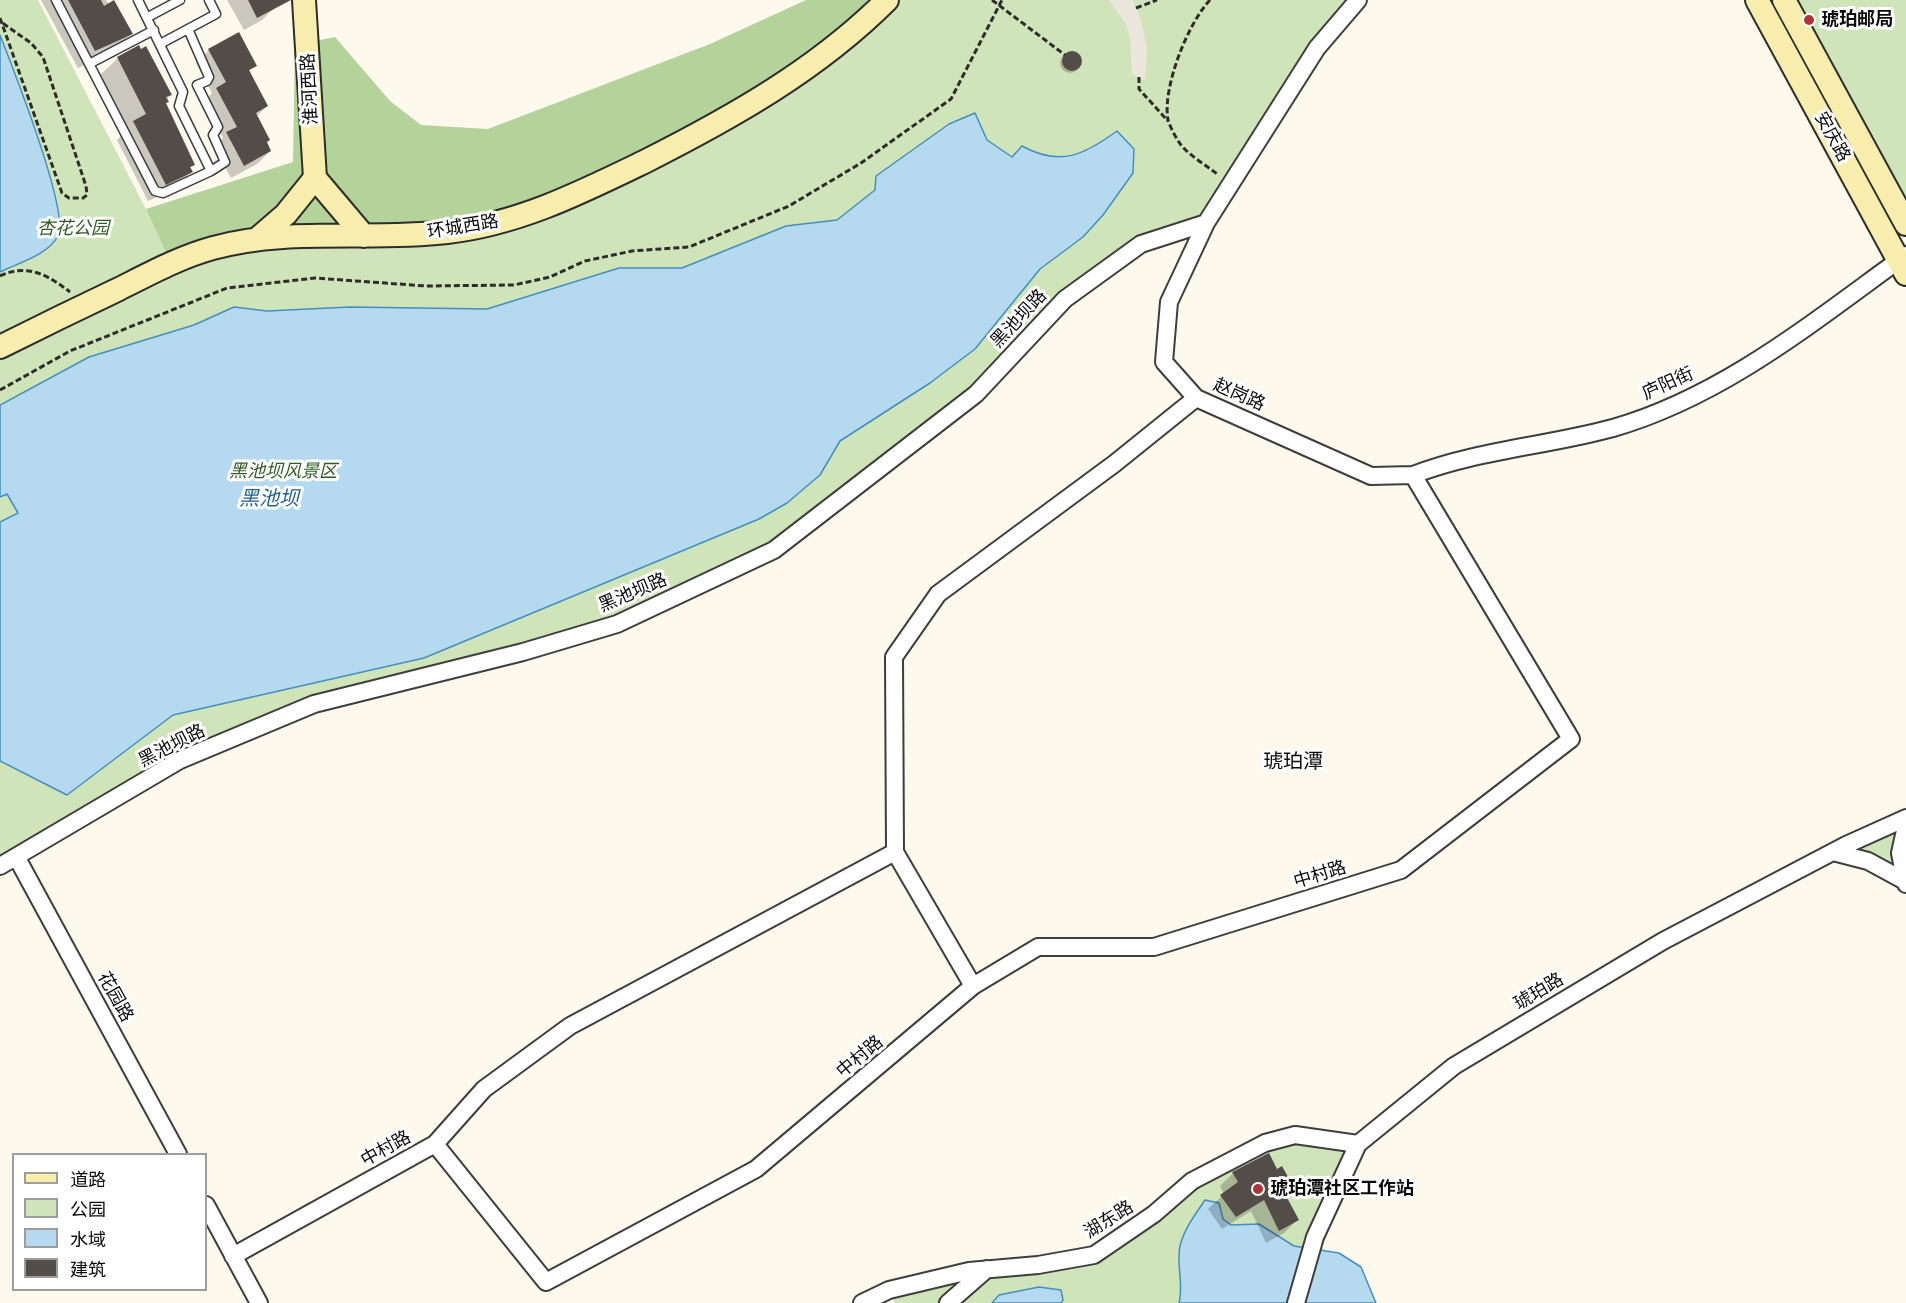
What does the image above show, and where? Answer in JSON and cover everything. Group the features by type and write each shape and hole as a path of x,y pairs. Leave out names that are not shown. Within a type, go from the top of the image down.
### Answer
{"street":[{"name":"淮河西路","path":"304,0 315,178"},
{"name":"环城西路","path":"0,347 211,248 257,239 449,232 505,220 576,196 707,130 770,93 821,57 887,0"},
{"name":"赵岗路","path":"1358,0 1317,48 1206,223 1169,302 1164,362 1196,398 1371,476 1413,475"},
{"name":"安庆路","path":"1757,0 1904,263"},
{"name":"安庆路","path":"1784,0 1906,224"},
{"path":"257,239 286,214 315,178 364,236"},
{"name":"黑池坝路","path":"0,866 180,760 304,708 523,652 617,624 774,550 976,394 1065,299 1141,244 1206,223"},
{"name":"庐阳街","path":"1413,475 1450,461 1613,428 1676,404 1733,375 1785,344 1904,263"},
{"path":"973,986 895,852 894,657 938,594 1114,465 1196,398"},
{"name":"中村路","path":"233,1256 435,1144 546,1282 756,1170 973,986 1038,947 1154,947 1401,870 1571,740 1413,475"},
{"name":"琥珀路","path":"1296,1303 1315,1237 1358,1144 1454,1066 1663,941 1833,852 1906,818"},
{"path":"1905,882 1900,853 1906,826"},
{"path":"435,1144 484,1089 570,1026 895,852"},
{"path":"1833,852 1868,861 1905,882"},
{"name":"花园路","path":"17,858 177,1153"},
{"name":"湖东路","path":"862,1303 892,1296 969,1271 1038,1265 1094,1255 1154,1214 1192,1181 1265,1143 1295,1136 1358,1144"},
{"path":"207,1207 259,1303"},
{"path":"948,1303 987,1269"}],"lane":[{"path":"56,0 155,191 163,193 224,165 225,161 213,136 218,127 197,85"},
{"path":"138,0 183,92 179,106 211,171"},
{"path":"147,17 180,0"},
{"path":"160,44 216,14 209,0"},
{"path":"183,92 209,78 188,29"},
{"path":"89,64 154,30"}],"path":[{"path":"992,0 1065,54"},
{"path":"0,390 70,351 227,288 315,278 426,286 514,285 550,277 585,261 632,251 689,248 789,206 861,163 951,99 1002,0"},
{"path":"1136,8 1157,0"},
{"path":"1168,121 1170,90 1181,52 1199,11 1210,0"},
{"path":"1,20 31,43 43,57 86,186 87,195 83,198 69,198 62,194 1,20"},
{"path":"1139,77 1139,89 1168,121 1181,146 1231,184"},
{"path":"0,276 15,270 34,270 58,283 86,305"}],"green space":[{"name":"黑池坝风景区","path":"0,0 38,0 146,209 171,264 887,0 1358,0 1206,223 1141,244 1065,299 976,394 774,550 617,624 314,704 180,760 0,866"},
{"path":"806,0 887,0 814,63 505,221 292,236 171,264 146,209 293,162 295,45 335,37 390,101 421,125 488,129 710,44"},
{"path":"1784,0 1906,0 1906,224"},
{"path":"1906,818 1903,880 1846,845"},
{"path":"1265,1143 1358,1144 1296,1303 895,1303 889,1290 1094,1255"}],"shaded area":[{"path":"1109,0 1133,0 1141,20 1147,48 1145,81 1132,74 1130,39 1126,24"}],"water":[{"path":"0,35 38,138 56,198 59,221 58,236 53,243 32,258 0,272"},
{"name":"黑池坝","path":"975,113 987,140 1012,157 1022,146 1048,156 1071,155 1094,146 1117,131 1134,149 1133,173 1103,215 1083,237 1040,269 975,349 930,383 840,441 820,475 787,503 759,519 424,658 173,715 67,795 0,761 0,522 18,513 7,494 0,497 0,405 89,357 194,325 234,307 267,311 350,307 487,309 619,268 682,268 786,226 837,220 875,190 876,176 949,124"},
{"path":"1205,1200 1219,1203 1223,1219 1231,1225 1259,1224 1294,1246 1339,1253 1361,1267 1376,1303 1179,1303 1180,1246 1187,1228"},
{"path":"1039,1287 1061,1290 1063,1300 1061,1303 992,1303 999,1295"}],"building":[{"path":"68,0 101,0 104,6 114,0 133,34 95,51"},
{"path":"248,0 291,0 257,18"},
{"path":"239,32 257,66 249,70 268,106 256,113 270,140 267,142 271,151 244,166 226,132 237,127 216,88 226,82 208,49"},
{"path":"139,45 141,49 146,46 172,95 166,97 169,102 166,103 195,165 190,167 193,172 166,185 133,121 146,114 117,57"},
{"path":"1072,51 1079,54 1082,61 1079,68 1072,71 1065,68 1062,61 1065,54"},
{"name":"琥珀潭社区工作站","path":"1269,1153 1277,1169 1282,1166 1293,1186 1284,1192 1299,1220 1279,1231 1264,1200 1236,1217 1220,1195 1238,1182 1232,1172"}],"place":[{"name":"琥珀邮局","path":"1809,20"},
{"name":"琥珀潭社区工作站","path":"1258,1189"}],"district":[{"name":"琥珀潭","path":"1293,762"}],"park label":[{"name":"杏花公园","path":"73,229"}]}
